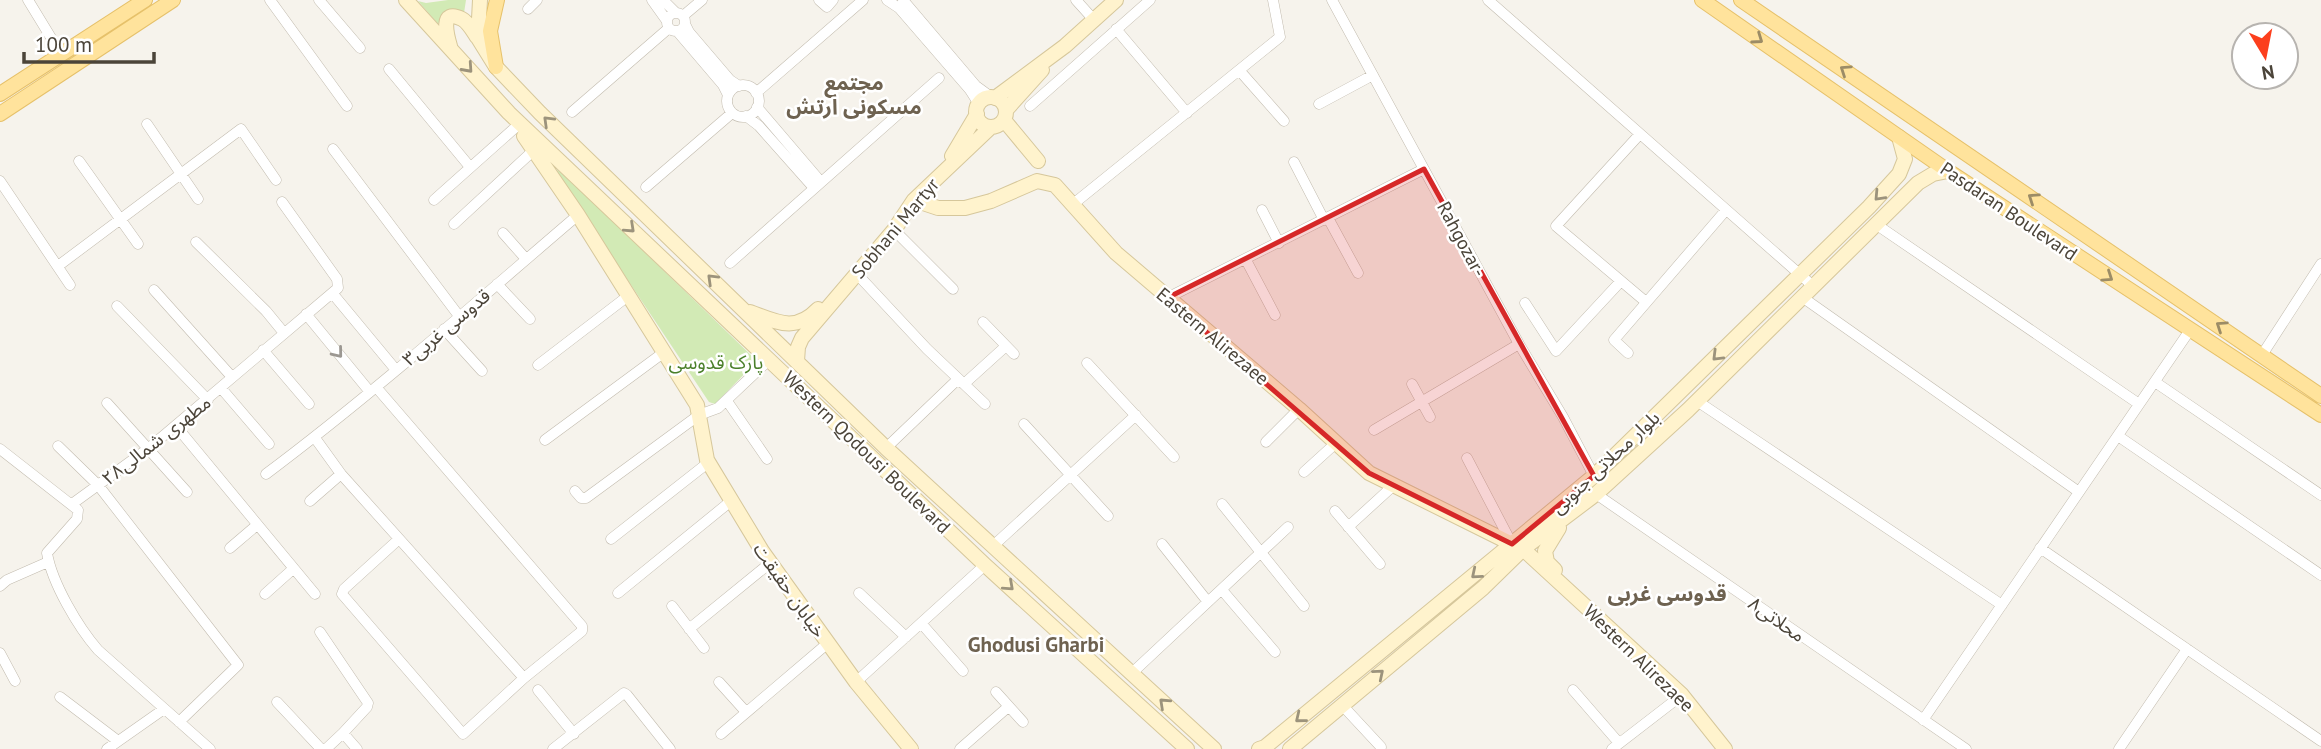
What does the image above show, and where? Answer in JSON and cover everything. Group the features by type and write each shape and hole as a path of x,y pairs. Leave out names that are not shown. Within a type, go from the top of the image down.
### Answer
{"main road":[{"path":"0,94 145,0"},
{"path":"0,114 173,0"},
{"path":"496,67 490,31 497,0"},
{"name":"Pasdaran Boulevard","path":"1702,0 1948,170 2321,415"},
{"name":"Pasdaran Boulevard","path":"1741,0 2321,396"},
{"path":"2277,365 2321,388"},
{"path":"2267,380 2321,425"}],"street":[{"path":"28,0 61,54"},
{"path":"270,0 347,106"},
{"path":"319,0 360,47"},
{"name":"Western Qodousi Boulevard","path":"405,0 509,113 985,565 1187,749"},
{"path":"478,38 480,0"},
{"path":"528,9 537,0"},
{"path":"652,0 689,32 730,80 739,86 749,87 756,93 757,107 817,185"},
{"path":"663,0 723,85 728,95 727,105 732,113 746,117 759,126 817,185"},
{"path":"572,112 702,0"},
{"path":"819,0 827,7 833,0"},
{"path":"756,93 861,3 871,0"},
{"path":"887,0 913,18"},
{"path":"902,0 913,18 976,86 985,103 981,123 1000,119"},
{"path":"1076,0 1094,20"},
{"name":"Sobhani Martyr","path":"944,169 985,103 1065,46 1116,0"},
{"path":"1030,106 1150,0"},
{"path":"1072,205 1280,37 1273,0"},
{"name":"Rahgozar-","path":"1332,0 1594,476"},
{"path":"1488,0 1813,286"},
{"name":"Western Qodousi Boulevard","path":"452,50 444,26 450,18 457,17 464,20 496,67 540,113 742,309 886,448 1214,749"},
{"path":"1116,29 1187,113"},
{"name":"Sobhani Martyr","path":"797,361 802,338 894,230 914,200 1000,119 1065,46"},
{"path":"389,69 470,167"},
{"path":"1239,70 1284,121"},
{"path":"1319,104 1373,75"},
{"path":"730,262 939,78"},
{"path":"728,95 739,86"},
{"path":"985,103 1002,102 1000,119 1038,161"},
{"path":"746,117 757,107"},
{"name":"خیابان حقیقت","path":"509,113 578,215 696,405 709,462 770,563 856,682 911,749"},
{"path":"646,187 732,113"},
{"path":"147,124 198,199"},
{"path":"435,200 517,126"},
{"path":"58,266 241,129 276,180"},
{"path":"1640,134 1556,226 1646,302"},
{"path":"1899,137 1905,159 1899,174"},
{"path":"333,149 459,317"},
{"path":"454,224 534,150"},
{"path":"79,161 138,244"},
{"path":"1294,162 1359,273"},
{"path":"1167,298 1424,169"},
{"name":"بلوار محلاتی جنوبی","path":"1290,749 1483,587 1517,546 1569,515 1596,494 1697,401 1918,183 1933,174 1948,170"},
{"path":"1899,174 1903,171 1912,172 1918,183"},
{"name":"بلوار محلاتی جنوبی","path":"1262,748 1517,546 1594,476 1869,207 1899,174"},
{"path":"0,181 71,285"},
{"name":"Eastern Alirezaee","path":"914,200 938,208 965,208 991,201 1037,181 1055,185 1116,253 1299,409 1369,473 1517,546"},
{"path":"282,202 337,279 338,288 333,294 396,370"},
{"path":"1262,210 1279,243"},
{"path":"1628,353 1614,340 1726,210"},
{"name":"قدوسی غربی۳","path":"266,474 373,390 578,215"},
{"path":"1877,225 2139,404"},
{"path":"894,230 953,289"},
{"path":"503,233 526,259"},
{"path":"195,242 284,332"},
{"path":"1246,260 1275,315"},
{"path":"2262,355 2321,264"},
{"path":"857,274 927,349 985,404"},
{"path":"1525,303 1556,351 1621,281"},
{"path":"497,284 530,319"},
{"name":"Sobhani Martyr","path":"742,309 779,323 799,323 813,314 838,288 845,287"},
{"path":"154,290 232,377"},
{"name":"مطهرى شمالى۲۸","path":"72,504 149,448 284,332 333,294"},
{"path":"538,365 628,296"},
{"path":"1802,297 2079,492"},
{"path":"117,306 208,400"},
{"path":"306,314 582,629 580,634 524,678 463,734 342,594 344,589 399,539"},
{"path":"983,322 1014,354"},
{"path":"444,329 482,371"},
{"path":"1923,720 2190,330"},
{"path":"1374,430 1519,344"},
{"path":"964,384 1006,346"},
{"path":"263,350 309,404"},
{"path":"545,440 663,353"},
{"path":"575,491 581,498 586,498 699,415 718,408 770,359"},
{"path":"1087,363 1174,457"},
{"path":"886,448 957,380 964,384"},
{"path":"2155,382 2321,495"},
{"path":"1412,384 1430,417"},
{"path":"221,388 269,444"},
{"path":"727,401 767,458"},
{"path":"1697,401 2001,605"},
{"path":"107,403 187,492"},
{"path":"1266,442 1299,409"},
{"path":"993,546 1136,415"},
{"path":"1024,424 1108,516"},
{"path":"176,426 315,594"},
{"path":"2118,436 2321,575"},
{"path":"315,438 341,474 524,678"},
{"path":"1304,472 1336,443"},
{"path":"58,446 98,485 238,665 179,722"},
{"path":"0,449 78,510 77,519 47,553 48,562 65,600 84,634 97,650 211,749"},
{"path":"1467,458 1517,546"},
{"path":"611,539 709,462"},
{"path":"894,477 905,465"},
{"path":"310,501 341,474"},
{"path":"1348,527 1394,485"},
{"name":"محلاتی۸","path":"1596,494 1966,749"},
{"path":"618,593 731,500"},
{"path":"1222,504 1304,606"},
{"path":"1335,510 1380,564"},
{"name":"Western Alirezaee","path":"1569,515 1547,545 1545,557 1580,601"},
{"path":"230,548 257,525"},
{"path":"1132,673 1287,527"},
{"path":"1162,544 1208,602"},
{"name":"Western Alirezaee","path":"1517,546 1682,695 1724,749"},
{"path":"2040,548 2321,741"},
{"path":"0,586 7,580 48,562"},
{"path":"689,629 770,563"},
{"path":"856,682 985,565"},
{"path":"265,594 293,569"},
{"path":"1222,590 1275,652"},
{"path":"859,593 905,637"},
{"path":"672,606 704,648"},
{"path":"1054,627 1066,614"},
{"path":"921,624 963,671"},
{"path":"277,702 323,749 344,733 367,707 367,699 320,632"},
{"path":"721,734 828,643"},
{"path":"2119,749 2188,649"},
{"path":"0,653 15,681"},
{"path":"719,682 746,712"},
{"path":"538,690 574,734"},
{"path":"1573,690 1615,746 1682,695"},
{"path":"996,692 1023,722"},
{"path":"553,749 624,693 670,749"},
{"path":"60,697 118,741"},
{"path":"1342,705 1381,747"},
{"path":"960,749 1008,707"},
{"path":"107,749 163,709"},
{"path":"344,733 357,749"}],"highlighted area":[{"path":"1424,169 1594,476 1512,544 1369,473 1167,298"}],"green space":[{"path":"466,0 464,13 441,18 438,24 418,1 426,3"},
{"name":"پارک قدوسی","path":"553,168 563,173 757,361 715,404 709,402"}],"district":[{"name":"مجتمع مسکونی ارتش","path":"854,94"},
{"name":"قدوسی غربی","path":"1667,593"},
{"name":"Ghodusi Gharbi","path":"1036,644"}]}
